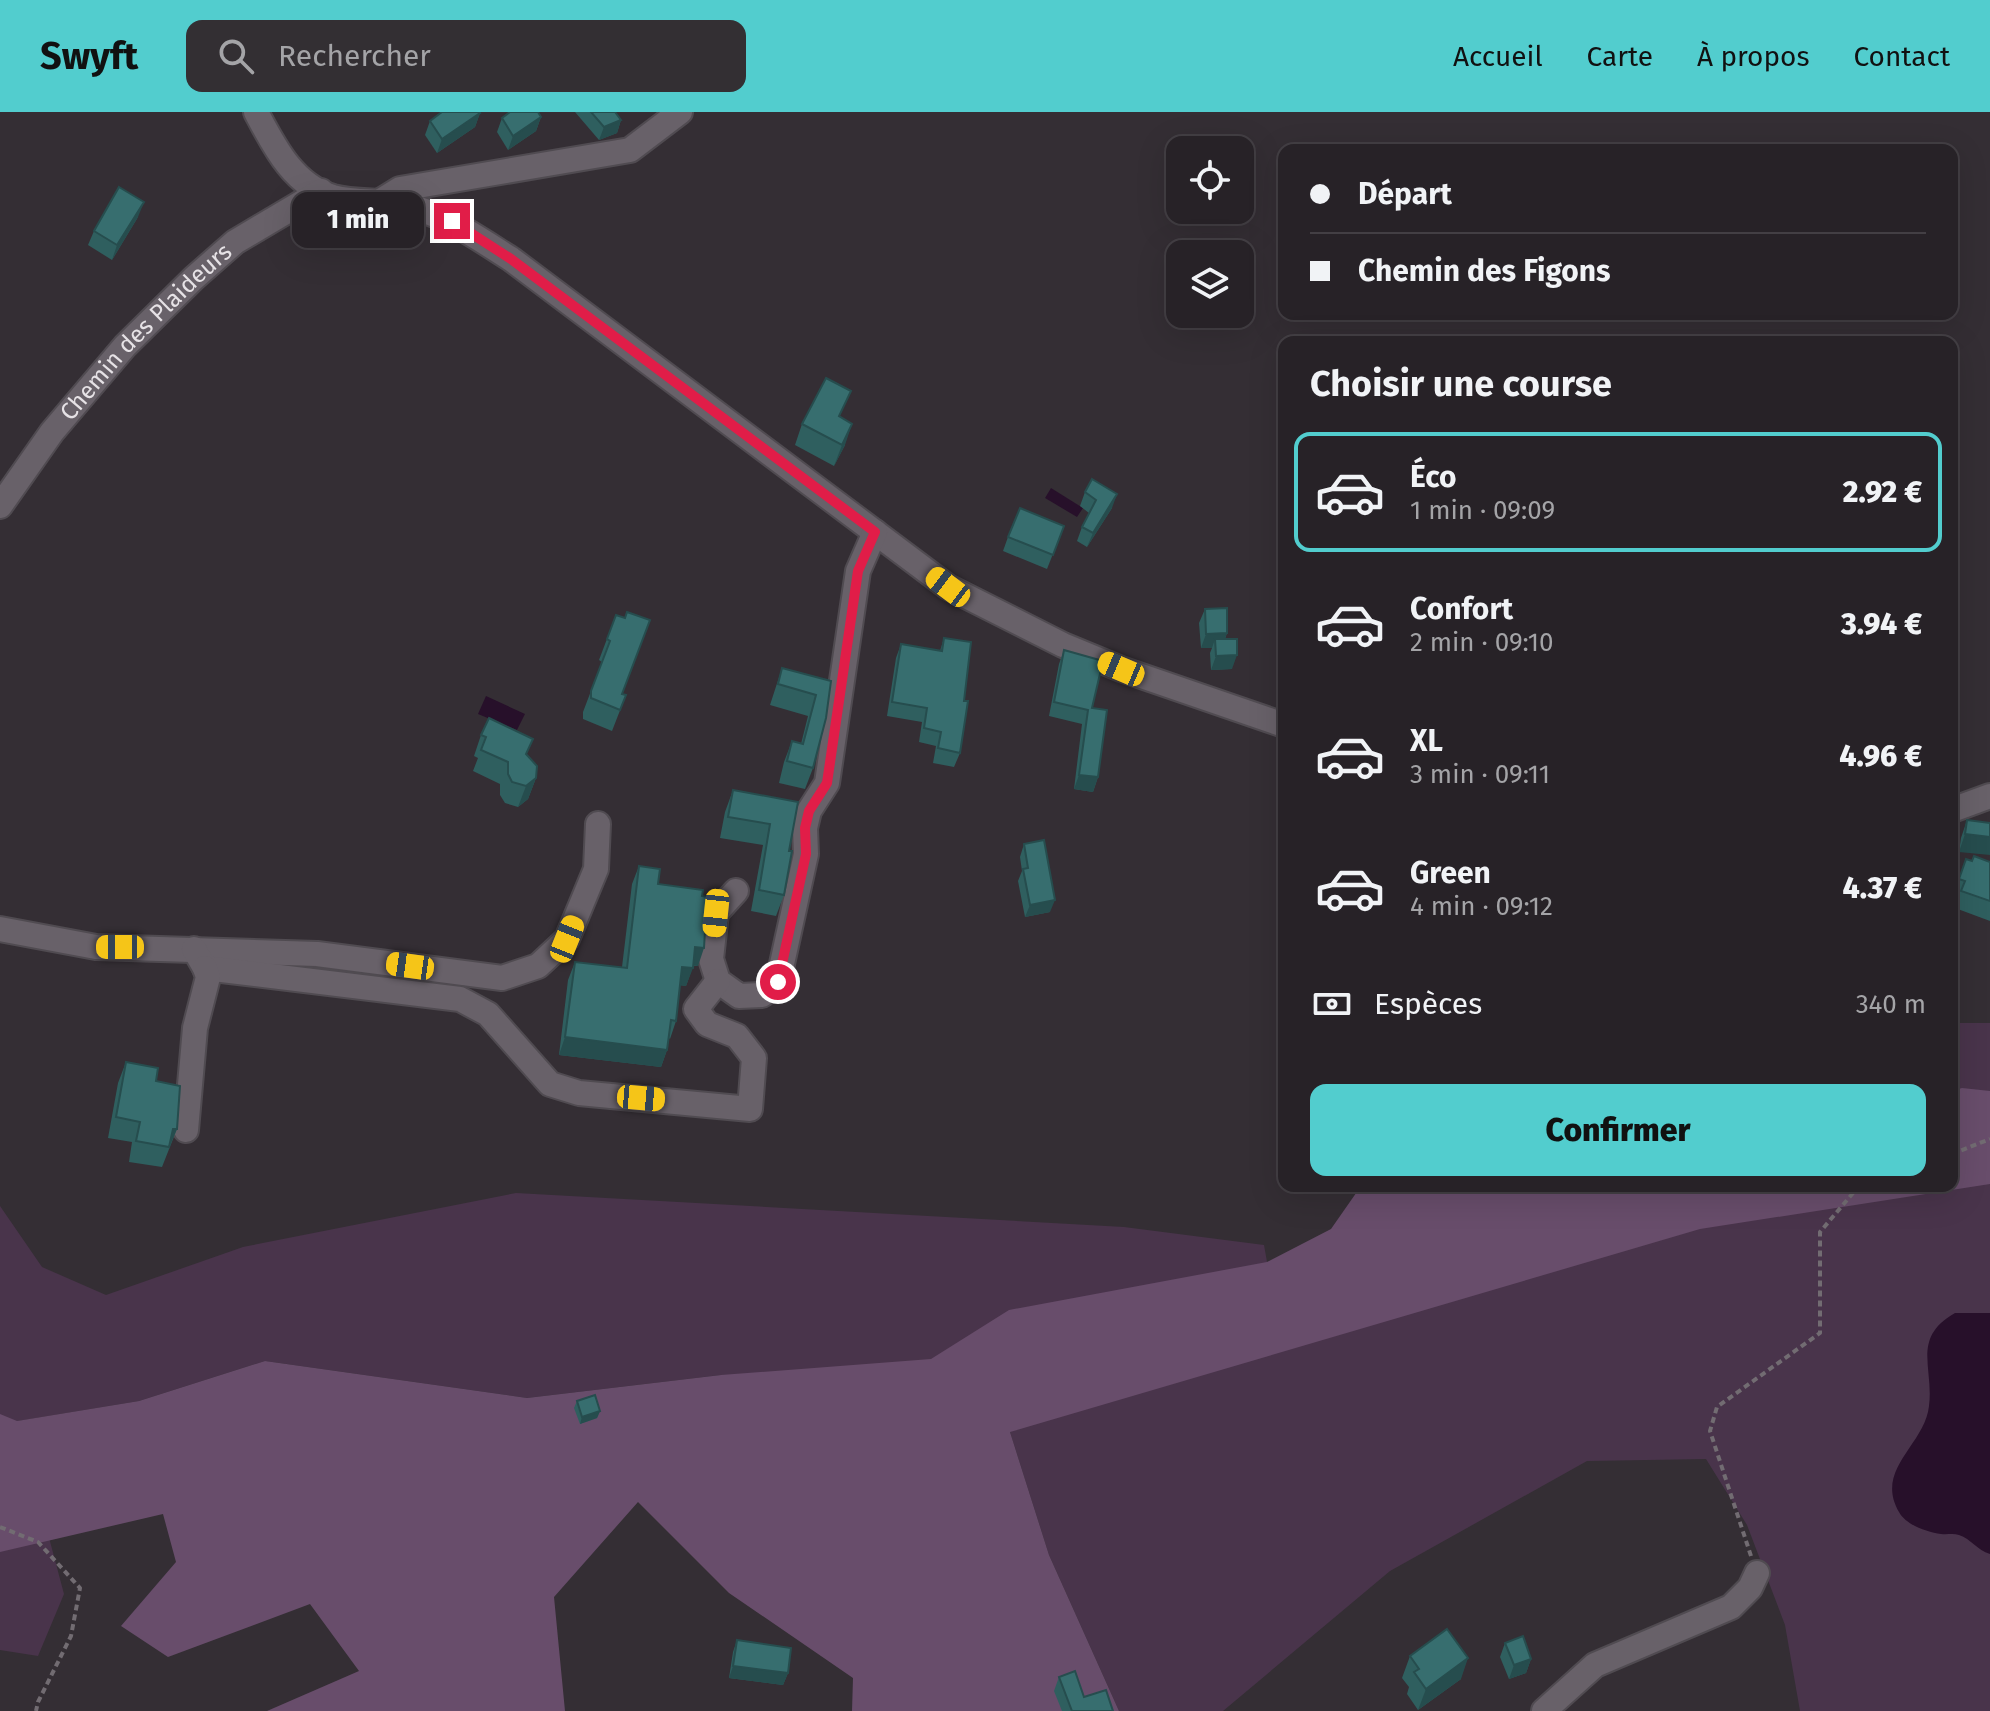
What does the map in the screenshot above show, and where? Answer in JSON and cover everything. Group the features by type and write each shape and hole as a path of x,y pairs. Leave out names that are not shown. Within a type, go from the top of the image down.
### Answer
{"street":[{"path":"256,112 281,159 313,187 334,197 401,204 452,221 511,259 948,587 1063,645 1121,669 1278,723"},
{"path":"379,202 400,189 630,150 680,112"},
{"name":"Chemin des Plaideurs","path":"0,506 52,432 125,346 184,287 235,242 321,191"},
{"path":"736,891 716,913 711,959 718,981 739,996 762,995 778,982 806,854 809,811 827,783 858,571 875,532"},
{"path":"1958,808 1990,796"},
{"path":"200,958 317,954 502,978 538,966 567,939 596,869 598,824"},
{"path":"0,929 96,947 200,958 460,999 488,1014 550,1084 579,1093 750,1109 754,1058 737,1036 707,1024 696,1009 718,981"},
{"path":"186,1130 195,1028 208,977 200,958"},
{"path":"1544,1711 1595,1665 1731,1607 1750,1588 1757,1573"}],"path":[{"path":"1958,1152 1990,1139"},
{"path":"1757,1573 1710,1431 1717,1407 1820,1333 1820,1232 1855,1192"},
{"path":"0,1527 38,1542 80,1588 71,1636 36,1711"}],"shaded area":[{"path":"1051,488 1083,508 1077,517 1045,498"},
{"path":"486,696 525,714 517,730 478,714"},
{"path":"1958,1023 1990,1023 1990,1711 1800,1711 1785,1625 1747,1525 1706,1459 1587,1461 1390,1571 1223,1711 1119,1711 1049,1555 1010,1432 721,1375 527,1398 265,1361 139,1401 18,1421 64,1594 38,1656 0,1650 0,1206 42,1267 106,1295 243,1247 516,1193 1124,1227 1264,1245 1283,1351 1722,1192 1958,1192"},
{"path":"1958,1089 1990,1091 1990,1184 1958,1189"},
{"path":"1357,1192 1938,1192 1700,1229 1010,1432 1049,1555 1119,1711 852,1711 853,1678 729,1593 638,1502 554,1597 565,1711 267,1711 359,1671 310,1604 168,1657 121,1626 176,1562 163,1514 0,1552 0,1414 17,1421 139,1401 265,1361 527,1398 721,1375 931,1359 1009,1310 1267,1262 1331,1229"},
{"path":"1955,1313 1990,1313 1990,1554 1959,1535 1935,1533 1912,1524 1902,1517 1893,1497 1896,1470 1926,1420 1930,1392 1929,1343 1941,1323"}],"building":[{"path":"442,112 480,113 442,139 430,121"},
{"path":"510,112 538,112 541,117 513,136 502,118"},
{"path":"591,112 615,112 621,120 604,127"},
{"path":"119,187 144,202 117,245 94,231"},
{"path":"826,378 851,391 839,416 852,424 842,445 802,424"},
{"path":"1092,479 1117,494 1093,533 1082,527 1096,500 1085,492"},
{"path":"1020,508 1064,526 1053,555 1008,537"},
{"path":"1227,608 1227,633 1206,634 1205,609"},
{"path":"627,612 650,620 622,694 626,695 620,710 591,698 591,691 610,641 607,639 616,615 625,618"},
{"path":"944,638 971,642 964,701 968,701 960,753 938,748 941,732 924,728 927,708 892,702 901,644 942,651"},
{"path":"1215,639 1237,639 1237,655 1216,656"},
{"path":"1064,650 1103,661 1092,708 1107,710 1098,777 1079,775 1088,710 1054,702"},
{"path":"782,668 831,681 826,718 813,768 787,761 792,741 803,744 816,695 778,684"},
{"path":"489,718 533,739 526,754 537,766 536,778 526,786 512,782 508,762 481,750 486,737 481,735"},
{"path":"733,790 798,802 784,895 759,890 770,824 728,817"},
{"path":"1967,820 1990,823 1990,837 1965,834"},
{"path":"1044,840 1055,900 1030,905 1023,869 1028,868 1024,844"},
{"path":"1974,856 1990,862 1990,901 1961,891 1965,881 1959,879 1966,859 1972,861"},
{"path":"639,866 660,869 658,884 703,890 702,896 707,897 704,948 695,947 693,968 682,967 676,1021 671,1020 667,1050 565,1037 575,962 627,968"},
{"path":"126,1062 158,1068 156,1081 180,1086 177,1129 173,1129 169,1147 136,1141 140,1122 116,1117"},
{"path":"595,1395 600,1411 582,1417 577,1401"},
{"path":"1447,1629 1468,1658 1426,1689 1414,1672 1419,1669 1410,1656"},
{"path":"1523,1636 1531,1659 1514,1665 1505,1643"},
{"path":"737,1640 791,1648 788,1673 733,1666"},
{"path":"1075,1671 1084,1697 1106,1690 1113,1711 1072,1711 1059,1677"}],"route":[{"path":"452,221 511,259 875,532 858,571 827,783 809,811 805,828 806,854 778,982"}]}
